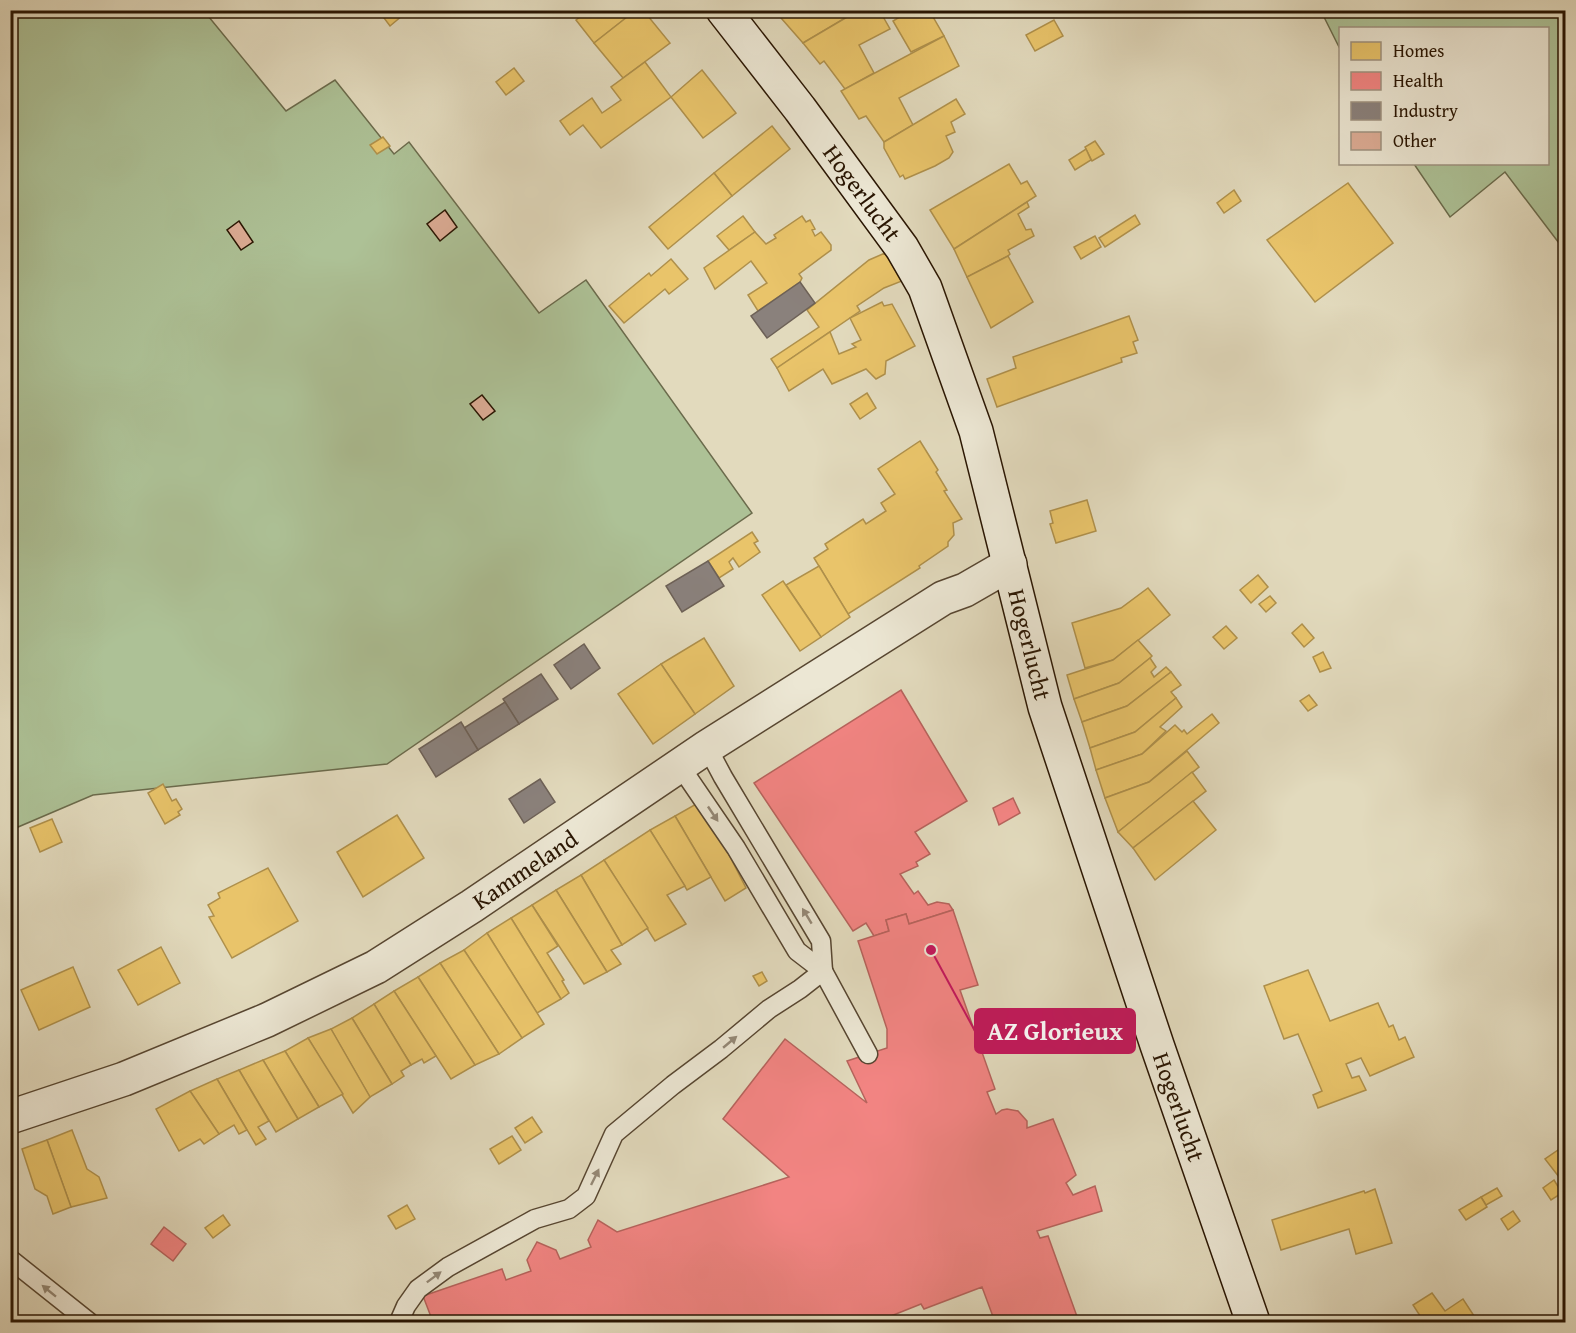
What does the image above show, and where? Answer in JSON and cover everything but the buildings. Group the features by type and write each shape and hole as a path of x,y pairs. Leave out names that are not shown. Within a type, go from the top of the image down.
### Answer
{"street":[{"name":"Hogerlucht","path":"723,10 800,109 902,248 925,288 976,431 1045,707 1253,1323"},
{"name":"Kammeland","path":"10,1117 124,1079 267,1020 376,967 472,906 707,747 943,598 965,590 1010,564"}],"lane":[{"path":"707,747 822,941 823,971"},
{"path":"680,766 736,849 797,951 823,971 868,1054"},
{"path":"399,1323 406,1306 418,1289 448,1267 535,1219 570,1209 578,1203 586,1196 614,1134 769,1009 823,971"},
{"path":"10,1259 89,1323"}],"green space":[{"path":"11,11 204,11 286,111 335,80 394,154 409,142 539,313 586,280 752,513 387,764 93,795 11,830"},
{"path":"1321,11 1565,11 1565,251 1505,172 1450,217 1415,165 1549,165 1549,27 1339,27 1339,47"}],"place":[{"name":"AZ Glorieux","path":"931,950"}]}
